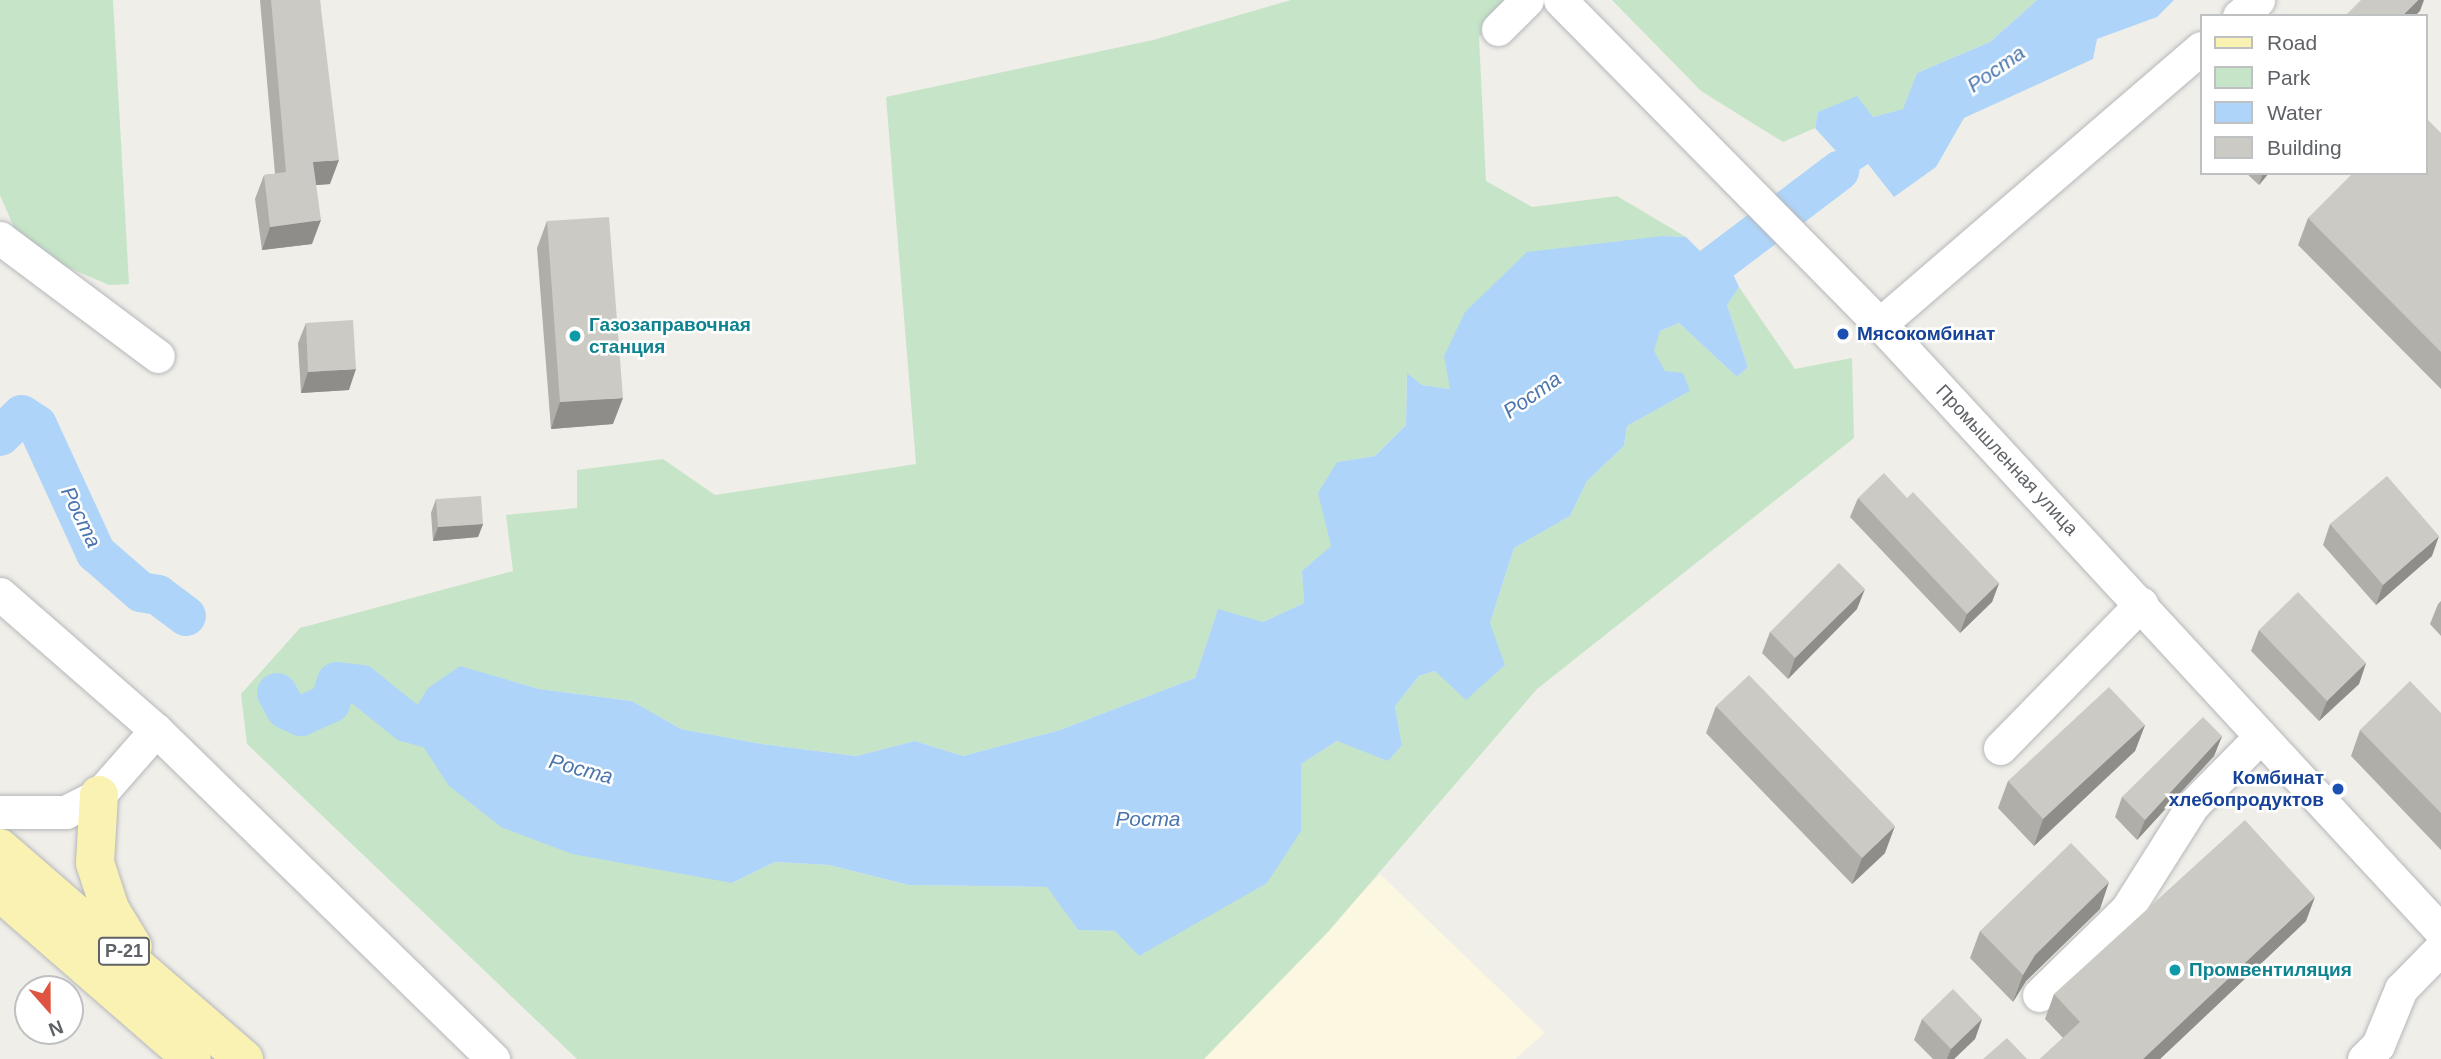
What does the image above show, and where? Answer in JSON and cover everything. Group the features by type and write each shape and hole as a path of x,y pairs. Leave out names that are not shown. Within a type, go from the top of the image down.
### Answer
{"main road":[{"path":"99,795 95,863 110,909 148,972"},
{"name":"Р-21","path":"0,848 148,972 244,1059"},
{"name":"Р-21","path":"0,892 192,1059"}],"street":[{"path":"1498,29 1527,0"},
{"name":"Промышленная улица","path":"1560,0 1880,324 2441,932"},
{"path":"2241,14 2258,0"},
{"path":"1880,324 2200,49"},
{"path":"0,238 158,356"},
{"path":"0,594 156,730 493,1059"},
{"path":"2000,748 2141,604"},
{"path":"0,811 66,812 99,795 156,730"},
{"path":"2039,995 2127,909 2192,806 2261,736"},
{"path":"2364,1059 2378,1045 2401,989 2441,948"}],"shaded area":[{"path":"1380,874 1545,1033 1515,1059 1204,1059"}],"green space":[{"path":"0,0 113,0 129,284 109,285 39,255 16,232 0,195"},
{"path":"1291,0 1513,0 1479,37 1486,181 1532,207 1617,196 1686,237 1663,236 1450,389 1422,385 1407,374 1406,425 1375,456 1337,462 1331,547 1302,571 1304,603 1263,622 1218,610 1195,678 1060,730 963,756 915,741 856,756 762,744 681,729 632,701 539,689 460,667 732,883 775,862 829,865 909,885 1048,887 1078,930 1115,931 1301,831 1301,764 1337,741 1402,745 1395,706 1419,676 1435,671 1490,623 1514,548 1570,516 1587,481 1624,446 1627,426 1690,391 1665,371 1653,351 1660,331 1679,323 1737,377 1748,367 1727,305 1739,287 1795,369 1852,358 1854,438 1537,689 1328,932 1204,1059 577,1059 247,744 241,694 300,628 513,571 506,515 577,508 577,470 663,459 715,495 916,464 886,97 1153,40"},
{"path":"1612,0 2037,0 1990,42 1917,73 1904,109 1873,117 1818,112 1815,128 1783,142 1701,91"}],"water":[{"name":"Роста","path":"2037,0 2174,0 2157,17 2097,39 2093,59 1964,118 1936,167 1894,197 1868,164 1799,209 1792,199 1836,151 1815,128 1818,112 1857,96 1873,117 1903,109 1917,73 1990,42"},
{"name":"Роста","path":"1663,236 1686,237 1718,269 1733,274 1739,287 1727,305 1748,367 1737,377 1679,323 1660,331 1654,351 1665,371 1683,373 1690,391 1627,426 1624,446 1587,481 1570,516 1514,548 1490,623 1505,665 1466,700 1435,671 1419,676 1395,706 1402,745 1388,761 1337,741 1301,764 1301,831 1267,883 1139,956 1115,931 1078,930 1047,887 909,885 829,865 775,862 732,883 572,854 501,827 449,786 407,722 428,688 460,666 539,689 632,701 681,729 762,744 856,756 915,741 963,756 1060,730 1195,678 1218,609 1263,622 1304,603 1302,571 1331,546 1318,493 1337,462 1375,456 1406,425 1407,373 1422,385 1450,389 1444,356 1465,312 1527,252"}],"building":[{"path":"271,0 320,0 339,160 313,162 321,220 270,227 264,175 286,172"},
{"path":"2361,0 2418,0 2404,14 2347,14"},
{"path":"2427,119 2441,133 2441,352 2308,218 2351,175 2427,175"},
{"name":"Газозаправочная станция","path":"609,217 623,398 560,402 547,221"},
{"path":"353,320 356,369 308,372 306,323"},
{"path":"1884,473 1907,498 1913,492 1999,583 1967,614 1858,498"},
{"path":"2387,476 2439,536 2383,585 2330,524"},
{"path":"481,496 483,524 438,527 436,499"},
{"path":"1839,563 1865,589 1795,658 1770,632"},
{"path":"2298,592 2366,663 2327,701 2259,630"},
{"path":"1749,675 1895,826 1862,858 1716,706"},
{"path":"2410,681 2441,713 2441,813 2360,730"},
{"path":"2109,687 2145,725 2043,819 2008,781"},
{"path":"2203,717 2222,736 2145,820 2122,797"},
{"name":"Промвентиляция","path":"2245,820 2315,897 2143,1059 2040,1059 2080,1022 2054,994"},
{"path":"2071,843 2109,882 2035,955 2023,975 1980,931"},
{"path":"1953,989 1982,1019 1951,1049 1922,1019"},
{"path":"2007,1038 2027,1059 1983,1059"}],"waterway":[{"name":"Роста","path":"1671,298 1839,171"},
{"name":"Роста","path":"0,436 22,415 37,425 96,553 141,592 158,595 186,616"},
{"name":"Роста","path":"277,693 286,709 301,716 330,703 337,682 361,685 407,722 461,737"}],"place":[{"name":"Мясокомбинат","path":"1843,334"},
{"name":"Газозаправочная станция","path":"575,336"},
{"name":"Комбинат хлебопродуктов","path":"2338,789"},
{"name":"Промвентиляция","path":"2175,970"}]}
